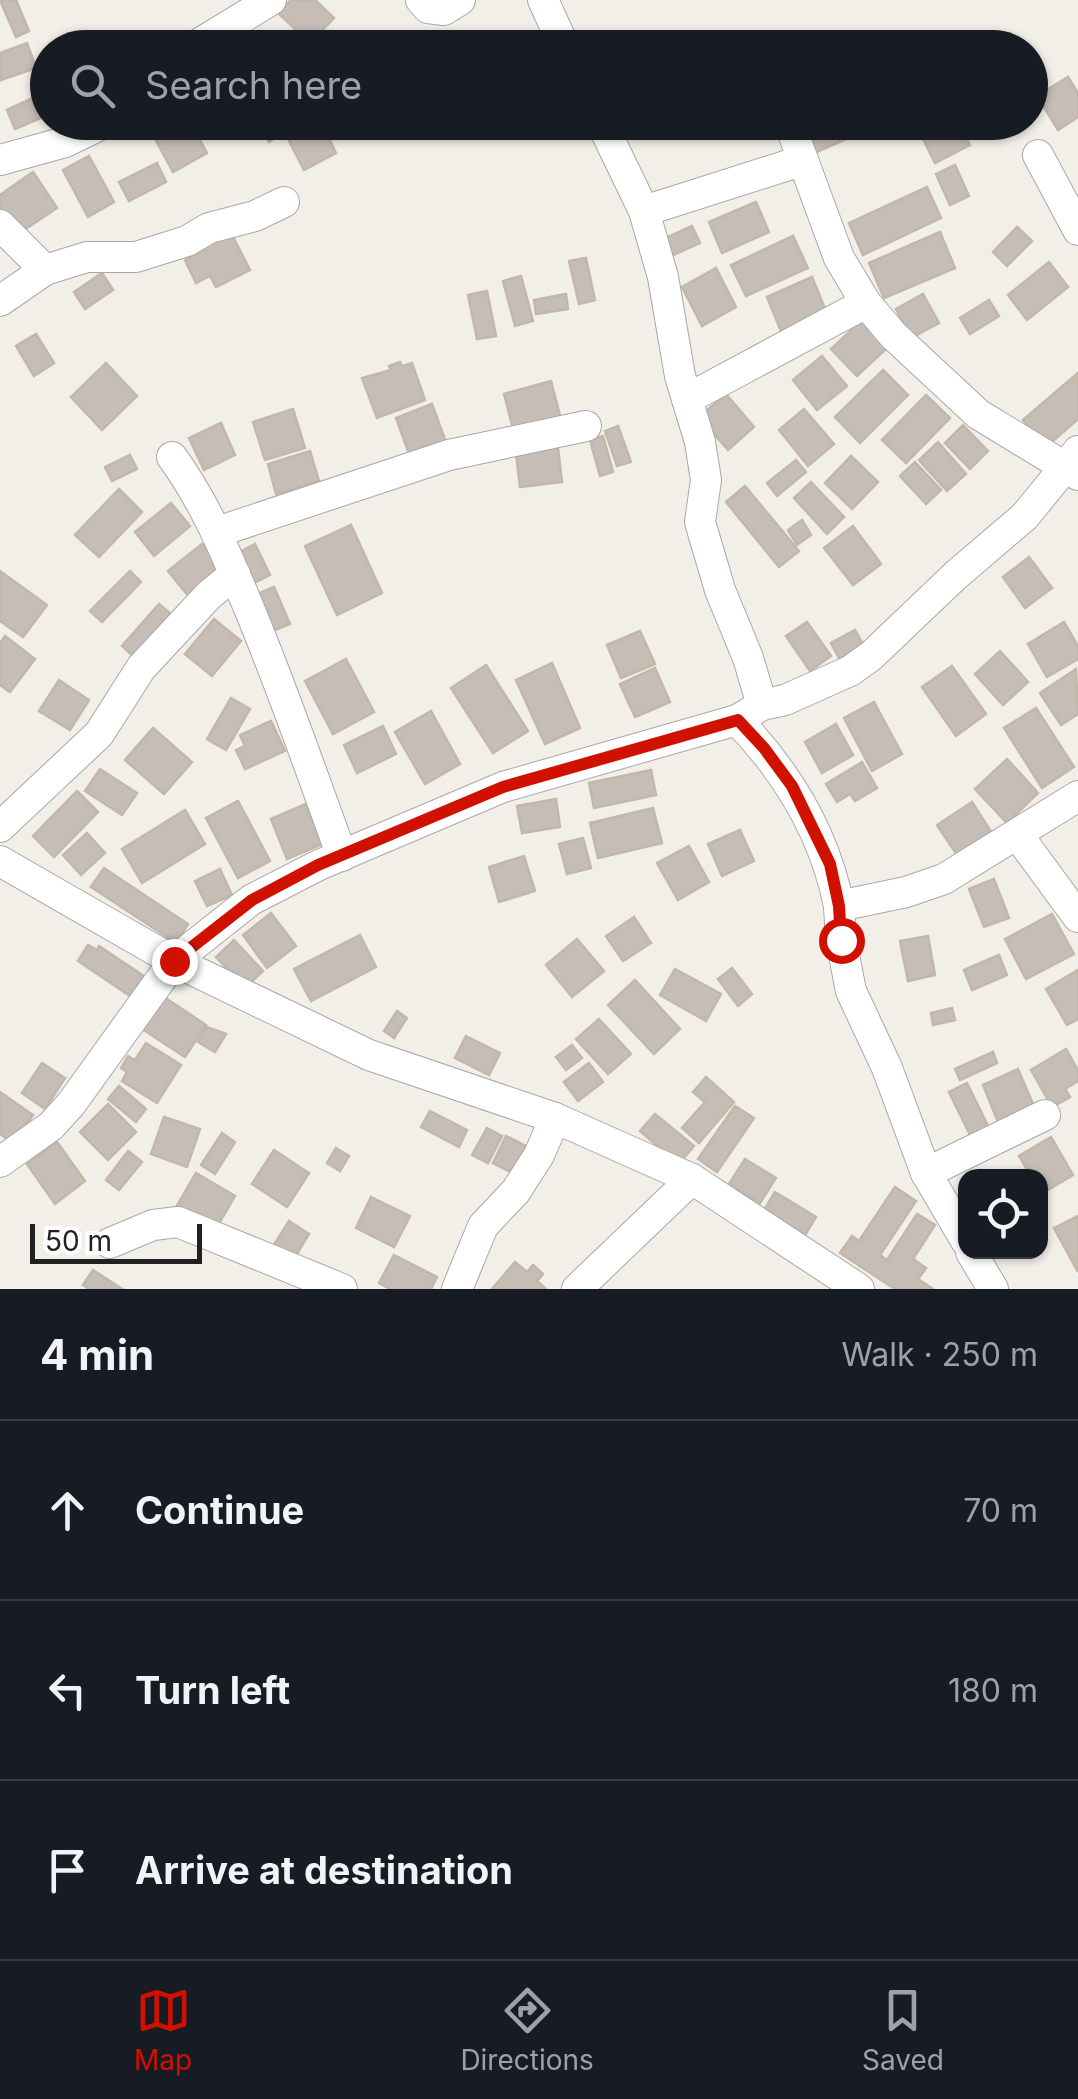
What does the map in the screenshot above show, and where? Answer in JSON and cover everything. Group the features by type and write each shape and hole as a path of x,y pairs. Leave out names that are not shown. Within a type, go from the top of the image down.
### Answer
{"street":[{"path":"222,30 271,0"},
{"path":"421,0 428,8 444,10 460,0"},
{"path":"543,0 557,30"},
{"path":"0,160 69,140"},
{"path":"610,140 644,211 663,277 706,480 700,522 720,590 748,658 750,713 764,748 792,786 830,864 851,991 887,1068 926,1173 958,1227"},
{"path":"0,1162 51,1126 71,1104 174,961 252,900 342,856 503,787 750,713 833,678 871,656 1025,516 1074,464 978,414 893,335 866,302 839,258 794,140"},
{"path":"1038,155 1078,230"},
{"path":"644,211 801,161"},
{"path":"0,302 46,270 87,257 136,257 186,241 209,228 255,216 284,202"},
{"path":"0,225 46,270"},
{"path":"688,398 866,302"},
{"path":"217,532 449,454 586,426"},
{"path":"172,457 195,489 217,532 289,705 342,856"},
{"path":"0,827 99,734 141,668 208,595 234,574"},
{"path":"839,906 906,892 944,879 1078,796"},
{"path":"1017,834 1078,917"},
{"path":"0,861 174,961 369,1054 554,1118 692,1179 859,1289"},
{"path":"926,1173 1045,1115"},
{"path":"457,1289 483,1226 516,1191 539,1155 554,1118"},
{"path":"577,1289 692,1179"},
{"path":"110,1243 153,1225 178,1222 342,1289"},
{"path":"975,1259 993,1289"}],"building":[{"path":"0,0 16,0 29,31 16,37"},
{"path":"291,0 315,0 334,18 322,30 296,30 278,13"},
{"path":"27,43 30,70 1,80 0,53"},
{"path":"1068,77 1078,93 1078,117 1058,130 1048,114 1048,89"},
{"path":"30,99 30,123 15,129 7,110"},
{"path":"156,140 200,140 207,153 173,172"},
{"path":"289,140 330,140 336,153 304,170"},
{"path":"807,140 844,140 812,154"},
{"path":"924,140 967,140 970,145 935,163"},
{"path":"89,156 114,202 88,217 63,170"},
{"path":"157,163 166,182 129,201 119,182"},
{"path":"955,165 969,196 950,205 936,174"},
{"path":"33,172 57,208 18,234 0,208 0,195"},
{"path":"927,187 941,218 863,255 849,223"},
{"path":"756,202 769,232 722,253 709,222"},
{"path":"692,226 700,243 671,256 664,239"},
{"path":"1017,227 1032,241 1007,266 993,252"},
{"path":"229,229 250,270 216,287 210,276 196,283 185,260 199,253 195,245"},
{"path":"940,232 955,268 884,298 869,263"},
{"path":"793,236 808,268 746,296 731,265"},
{"path":"586,258 595,300 579,304 569,261"},
{"path":"1049,262 1068,287 1027,320 1008,295"},
{"path":"716,268 736,307 702,326 682,287"},
{"path":"102,273 113,290 85,309 74,292"},
{"path":"521,276 533,321 515,326 503,281"},
{"path":"812,277 828,316 783,336 767,297"},
{"path":"487,291 496,336 477,339 468,295"},
{"path":"566,294 568,309 536,314 534,300"},
{"path":"923,294 939,323 911,338 896,309"},
{"path":"989,300 999,316 970,334 960,318"},
{"path":"862,320 887,348 857,376 831,349"},
{"path":"36,334 54,363 34,376 16,346"},
{"path":"822,356 847,386 817,410 793,380"},
{"path":"400,362 402,366 412,363 425,400 377,418 362,378 391,370 389,366"},
{"path":"106,363 137,396 102,430 71,397"},
{"path":"883,370 908,395 860,443 835,417"},
{"path":"1078,373 1078,419 1046,447 1023,420"},
{"path":"551,381 562,423 515,436 504,394"},
{"path":"726,394 754,427 728,450 699,417"},
{"path":"926,395 950,418 906,463 882,440"},
{"path":"432,404 447,445 411,459 396,418"},
{"path":"293,409 305,448 265,460 253,422"},
{"path":"804,409 834,444 808,466 779,430"},
{"path":"221,423 235,455 204,470 189,438"},
{"path":"963,425 988,451 970,469 945,443"},
{"path":"618,426 631,462 617,466 605,431"},
{"path":"603,436 613,472 600,476 590,440"},
{"path":"938,442 966,474 947,491 919,460"},
{"path":"558,448 562,482 520,487 516,453"},
{"path":"310,451 319,481 276,494 268,464"},
{"path":"130,455 137,469 112,481 105,467"},
{"path":"851,456 878,482 852,509 825,483"},
{"path":"796,460 806,472 777,496 767,483"},
{"path":"915,462 941,490 926,504 900,476"},
{"path":"811,482 844,517 827,534 794,498"},
{"path":"745,486 799,551 779,567 726,502"},
{"path":"119,489 142,512 99,557 75,535"},
{"path":"171,503 190,526 154,556 135,532"},
{"path":"802,520 811,535 797,545 788,530"},
{"path":"351,525 382,593 337,615 305,546"},
{"path":"853,526 881,564 853,585 824,548"},
{"path":"202,544 224,570 190,598 168,571"},
{"path":"255,544 270,575 250,585 236,554"},
{"path":"1029,557 1052,588 1025,608 1003,577"},
{"path":"0,571 47,605 23,637 0,621"},
{"path":"130,571 141,582 102,622 90,611"},
{"path":"274,587 290,624 270,632 255,595"},
{"path":"159,604 172,615 135,658 122,646"},
{"path":"214,619 241,641 212,676 185,654"},
{"path":"807,622 831,656 810,671 786,636"},
{"path":"1064,622 1078,646 1078,659 1047,677 1028,644"},
{"path":"855,630 864,646 840,660 831,643"},
{"path":"640,631 655,664 621,678 607,645"},
{"path":"5,636 35,659 10,692 0,685 0,643"},
{"path":"1000,651 1028,682 1003,705 975,674"},
{"path":"346,659 374,712 333,734 305,681"},
{"path":"552,663 580,728 545,744 516,680"},
{"path":"486,665 528,731 493,753 451,688"},
{"path":"952,666 986,714 956,736 922,687"},
{"path":"655,668 670,702 635,717 620,684"},
{"path":"1076,669 1078,714 1061,725 1040,693"},
{"path":"59,680 89,700 70,730 39,711"},
{"path":"231,698 250,709 226,750 207,739"},
{"path":"874,702 902,754 872,771 844,718"},
{"path":"1036,708 1074,767 1042,788 1004,728"},
{"path":"431,711 460,764 425,784 395,732"},
{"path":"271,721 285,751 245,769 236,750 245,746 240,735"},
{"path":"836,724 853,755 822,773 805,742"},
{"path":"383,726 396,754 357,773 344,745"},
{"path":"153,728 192,762 164,794 125,760"},
{"path":"1007,759 1038,793 1007,823 975,789"},
{"path":"862,762 877,788 855,801 850,794 837,802 826,784"},
{"path":"100,769 137,793 122,815 85,791"},
{"path":"651,770 656,795 594,808 589,783"},
{"path":"77,791 98,812 54,857 33,836"},
{"path":"556,799 560,827 522,833 517,806"},
{"path":"238,801 270,861 238,878 206,818"},
{"path":"972,802 993,835 959,858 937,825"},
{"path":"306,804 322,844 287,859 271,819"},
{"path":"653,808 662,843 598,858 590,823"},
{"path":"185,810 205,844 142,883 122,849"},
{"path":"740,830 754,861 722,876 708,844"},
{"path":"87,833 105,853 81,875 63,855"},
{"path":"583,838 591,868 567,874 559,844"},
{"path":"689,846 709,882 678,900 657,863"},
{"path":"524,856 535,891 499,902 489,867"},
{"path":"104,868 188,924 176,943 91,887"},
{"path":"220,869 232,895 207,906 195,881"},
{"path":"994,879 1009,918 984,927 969,889"},
{"path":"271,913 296,946 267,968 243,935"},
{"path":"1052,914 1074,954 1026,979 1005,939"},
{"path":"634,917 651,943 623,961 606,936"},
{"path":"360,935 376,967 311,1001 294,969"},
{"path":"928,936 935,975 908,981 900,941"},
{"path":"577,939 604,971 572,997 546,965"},
{"path":"234,940 263,971 245,988 216,957"},
{"path":"88,945 97,950 99,946 144,976 130,996 78,961"},
{"path":"999,955 1007,975 972,990 964,970"},
{"path":"732,968 752,994 738,1006 718,979"},
{"path":"675,969 721,994 706,1021 660,995"},
{"path":"1078,970 1078,1019 1067,1025 1046,989"},
{"path":"635,980 680,1029 654,1054 608,1005"},
{"path":"161,995 206,1025 185,1057 139,1027"},
{"path":"952,1008 955,1020 933,1025 931,1013"},
{"path":"397,1011 407,1018 394,1038 384,1031"},
{"path":"599,1019 631,1054 608,1074 576,1039"},
{"path":"207,1027 226,1034 215,1052 198,1042"},
{"path":"466,1036 500,1053 489,1075 455,1058"},
{"path":"146,1043 181,1065 157,1103 122,1081 127,1072 121,1068 128,1056 135,1060"},
{"path":"572,1045 582,1058 566,1070 556,1057"},
{"path":"1066,1049 1078,1070 1078,1081 1065,1089 1070,1097 1052,1107 1031,1070"},
{"path":"993,1052 997,1063 960,1080 955,1069"},
{"path":"42,1063 65,1078 45,1109 22,1093"},
{"path":"589,1063 603,1082 578,1101 564,1082"},
{"path":"1018,1069 1034,1106 998,1122 983,1085"},
{"path":"706,1077 734,1102 699,1143 682,1128 705,1102 693,1092"},
{"path":"967,1083 991,1132 973,1141 949,1092"},
{"path":"119,1086 146,1109 136,1122 108,1099"},
{"path":"0,1092 33,1115 14,1143 0,1134"},
{"path":"108,1104 136,1132 108,1160 80,1132"},
{"path":"735,1106 754,1118 717,1172 698,1159"},
{"path":"430,1111 467,1130 459,1147 421,1127"},
{"path":"655,1114 694,1146 679,1164 640,1131"},
{"path":"164,1117 200,1129 187,1167 151,1154"},
{"path":"487,1128 502,1136 488,1163 472,1155"},
{"path":"222,1133 235,1142 215,1174 201,1165"},
{"path":"506,1136 534,1150 520,1177 493,1163"},
{"path":"1051,1137 1073,1175 1048,1190 1048,1169 1027,1169 1019,1156"},
{"path":"57,1142 85,1181 55,1204 27,1164"},
{"path":"336,1148 349,1156 340,1171 327,1163"},
{"path":"274,1150 309,1173 287,1207 252,1184"},
{"path":"128,1151 142,1162 119,1190 106,1180"},
{"path":"745,1159 776,1178 760,1203 729,1184"},
{"path":"196,1173 235,1196 214,1232 175,1209"},
{"path":"895,1187 916,1201 880,1255 887,1260 917,1214 935,1225 913,1259 926,1268 918,1279 933,1289 895,1289 840,1253 852,1236 859,1241"},
{"path":"775,1192 816,1217 805,1235 764,1210"},
{"path":"371,1197 410,1216 394,1247 356,1228"},
{"path":"1078,1216 1078,1272 1054,1228"},
{"path":"289,1221 309,1234 291,1264 270,1251"},
{"path":"394,1255 437,1277 431,1289 390,1289 379,1283"},
{"path":"515,1262 527,1272 533,1265 543,1274 537,1281 546,1289 492,1289"},
{"path":"93,1270 122,1289 89,1289 83,1285"}],"route":[{"path":"174,961 252,900 318,865 503,787 738,720 792,786 830,864 841,940"}]}
